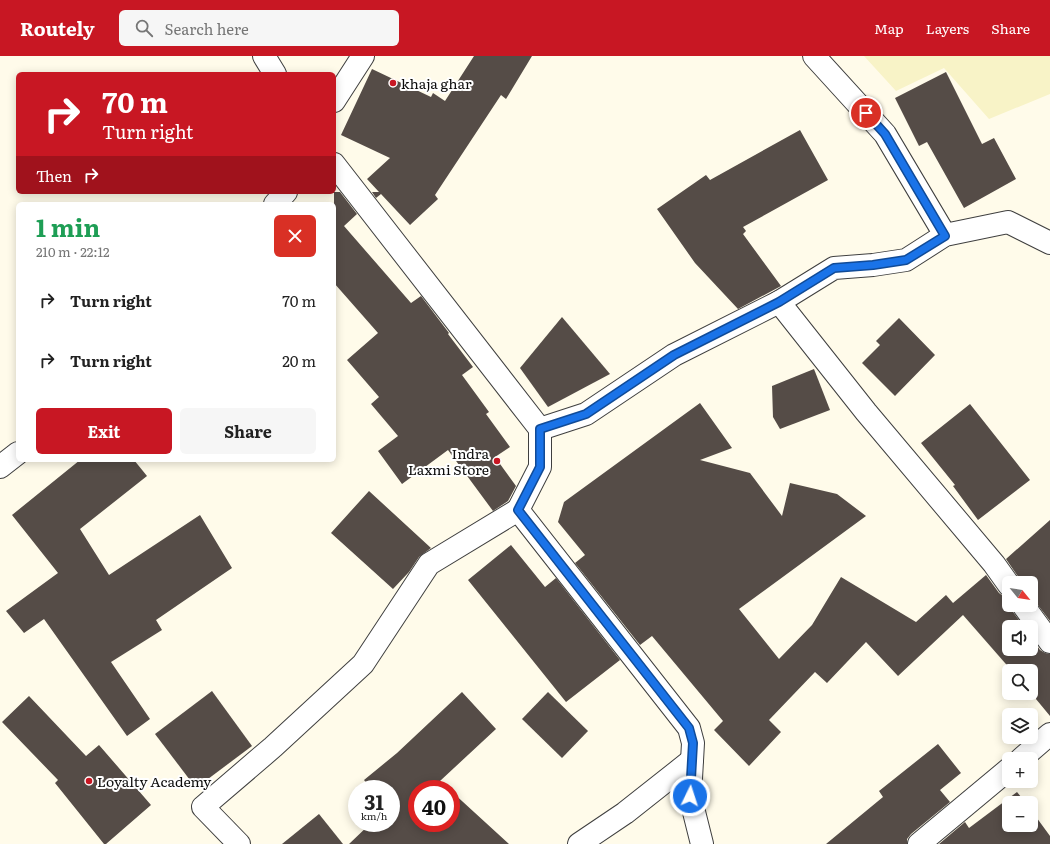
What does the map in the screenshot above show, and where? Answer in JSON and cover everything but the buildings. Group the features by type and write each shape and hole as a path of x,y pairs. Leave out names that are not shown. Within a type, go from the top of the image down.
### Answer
{"street":[{"path":"264,56 274,72"},
{"path":"336,98 363,56"},
{"path":"814,56 885,134 945,236"},
{"path":"239,844 203,807 273,747 363,664 429,564 518,510 540,467 540,429 336,167"},
{"path":"277,202 284,194"},
{"path":"540,429 586,414 674,355 779,302 834,268 873,265 906,260 945,236 1008,222 1050,243"},
{"path":"779,302 866,412 1003,576"},
{"path":"0,467 16,455"},
{"path":"518,510 689,728 693,743 690,796 702,844"},
{"path":"1028,612 1050,642"},
{"path":"1029,752 1050,734"},
{"path":"579,844 625,813 692,760"},
{"path":"919,844 1002,775"}],"shaded area":[{"path":"864,56 1050,56 1050,94 989,119 944,68 896,91"}],"place":[{"name":"khaja ghar","path":"393,83"},
{"name":"Indra Laxmi Store","path":"497,461"},
{"name":"Loyalty Academy","path":"89,781"}],"route":[{"path":"690,796 693,743 689,728 518,510 540,467 540,429 586,414 674,355 779,302 834,268 873,265 906,260 945,236 885,134 866,113"}]}
